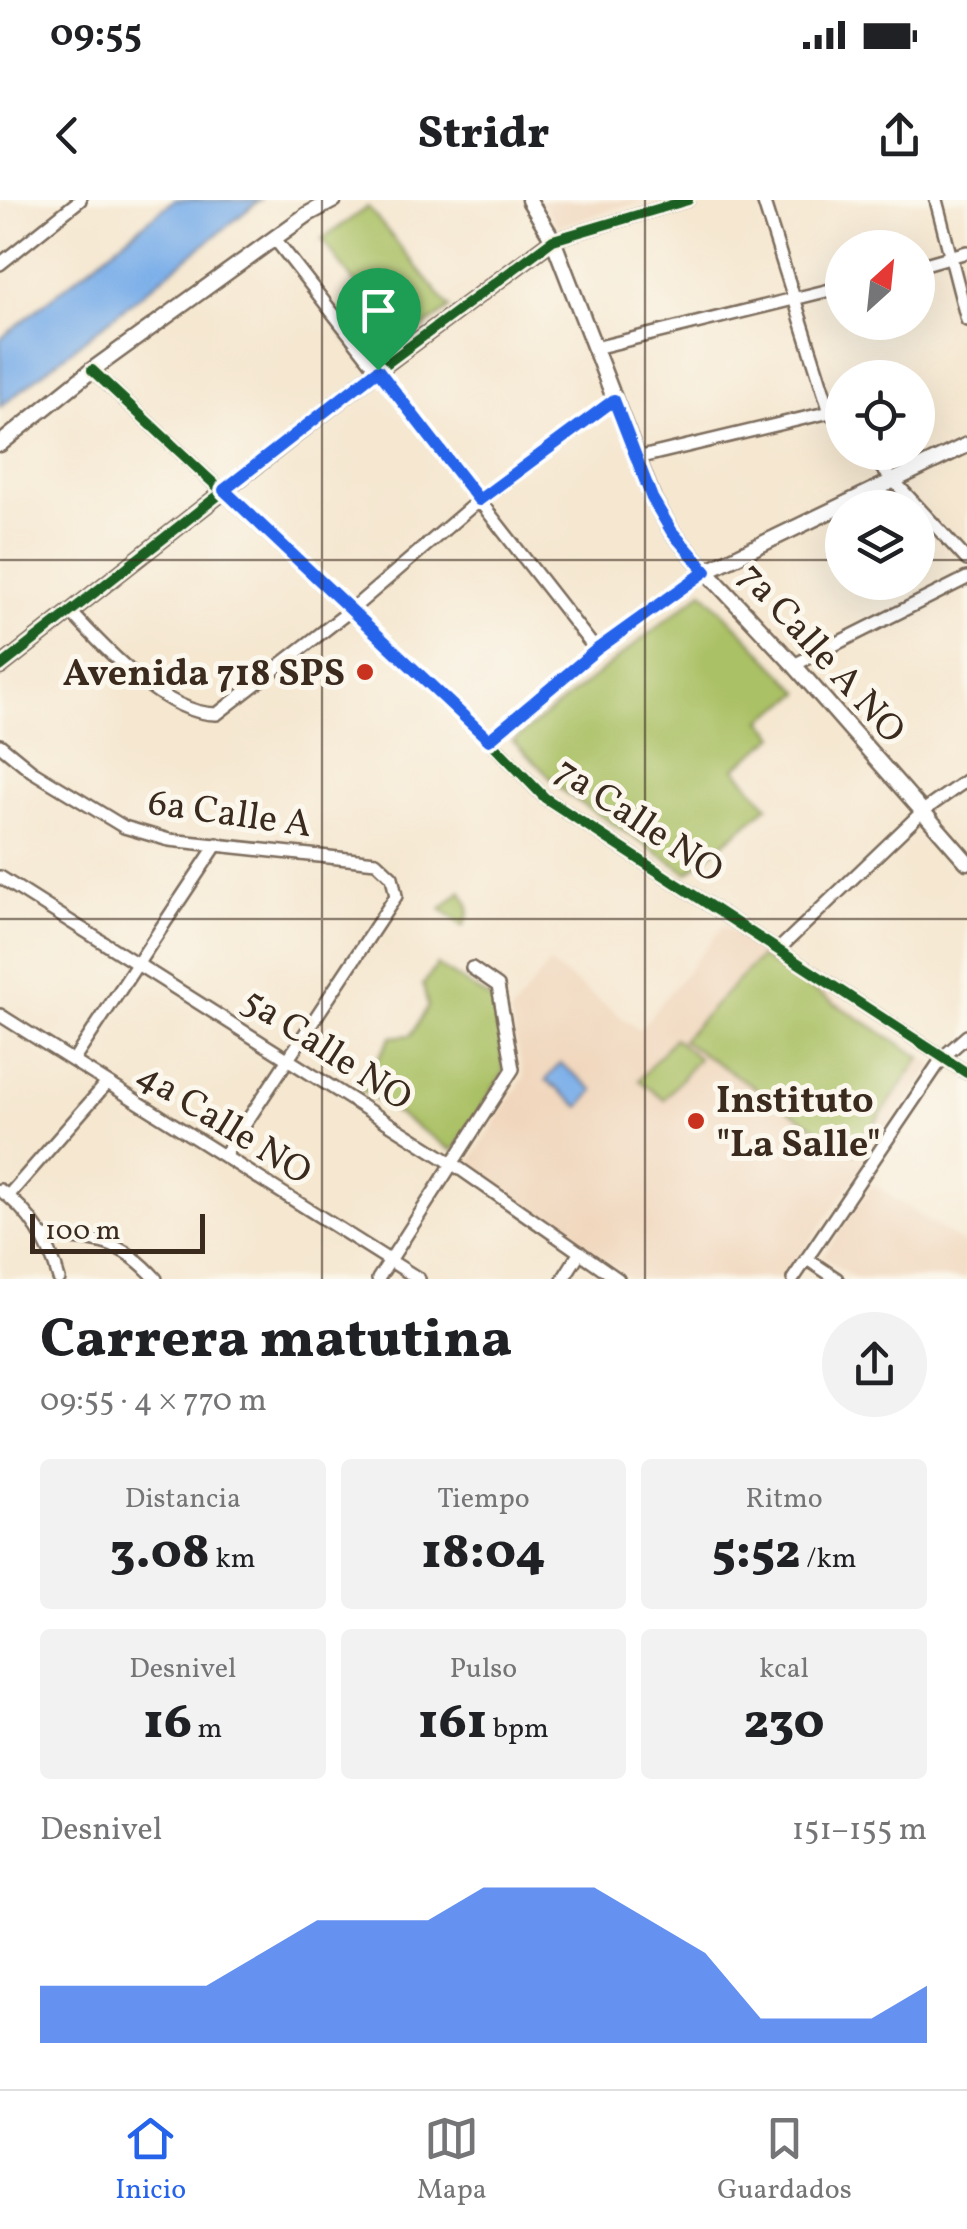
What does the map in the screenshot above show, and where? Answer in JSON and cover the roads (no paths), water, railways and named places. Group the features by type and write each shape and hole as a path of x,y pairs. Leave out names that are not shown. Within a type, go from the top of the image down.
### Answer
{"street":[{"path":"0,264 80,200"},
{"path":"308,214 319,200"},
{"path":"0,444 92,370 308,214 334,200"},
{"name":"7a Calle A NO","path":"529,200 553,240 652,498 672,532 967,862"},
{"path":"0,667 378,370 553,240 688,200"},
{"path":"763,200 825,397"},
{"path":"936,200 967,320"},
{"path":"275,239 596,650"},
{"path":"935,261 967,252"},
{"path":"594,348 825,293"},
{"name":"7a Calle NO","path":"92,370 224,490 546,798 967,1073"},
{"path":"70,612 98,642 160,692 192,710 216,714 351,610 479,500 614,400"},
{"path":"637,458 825,413"},
{"path":"489,740 596,650 706,571 967,444"},
{"path":"883,470 967,560"},
{"path":"794,665 967,578"},
{"name":"6a Calle A","path":"0,746 32,771 124,827 169,840 376,862 392,877 396,896 289,1058"},
{"path":"780,948 923,811 967,780"},
{"path":"74,1060 217,844"},
{"name":"5a Calle NO","path":"0,877 453,1164 618,1279"},
{"path":"378,1279 513,1069 498,986 472,968"},
{"name":"4a Calle NO","path":"0,1015 418,1279"},
{"path":"793,1279 942,1057 967,1036"},
{"path":"224,1156 289,1058"},
{"path":"59,1279 43,1237 4,1193 107,1082"},
{"path":"43,1237 107,1241 126,1250 156,1279"},
{"path":"562,1279 580,1252"},
{"path":"807,1259 837,1279"}],"water":[{"path":"174,200 260,200 0,407 0,339"},
{"path":"560,1063 594,1090 580,1107 546,1080"}],"place":[{"name":"Avenida 718 SPS","path":"365,672"},
{"name":"Instituto \"La Salle\"","path":"696,1121"}]}
